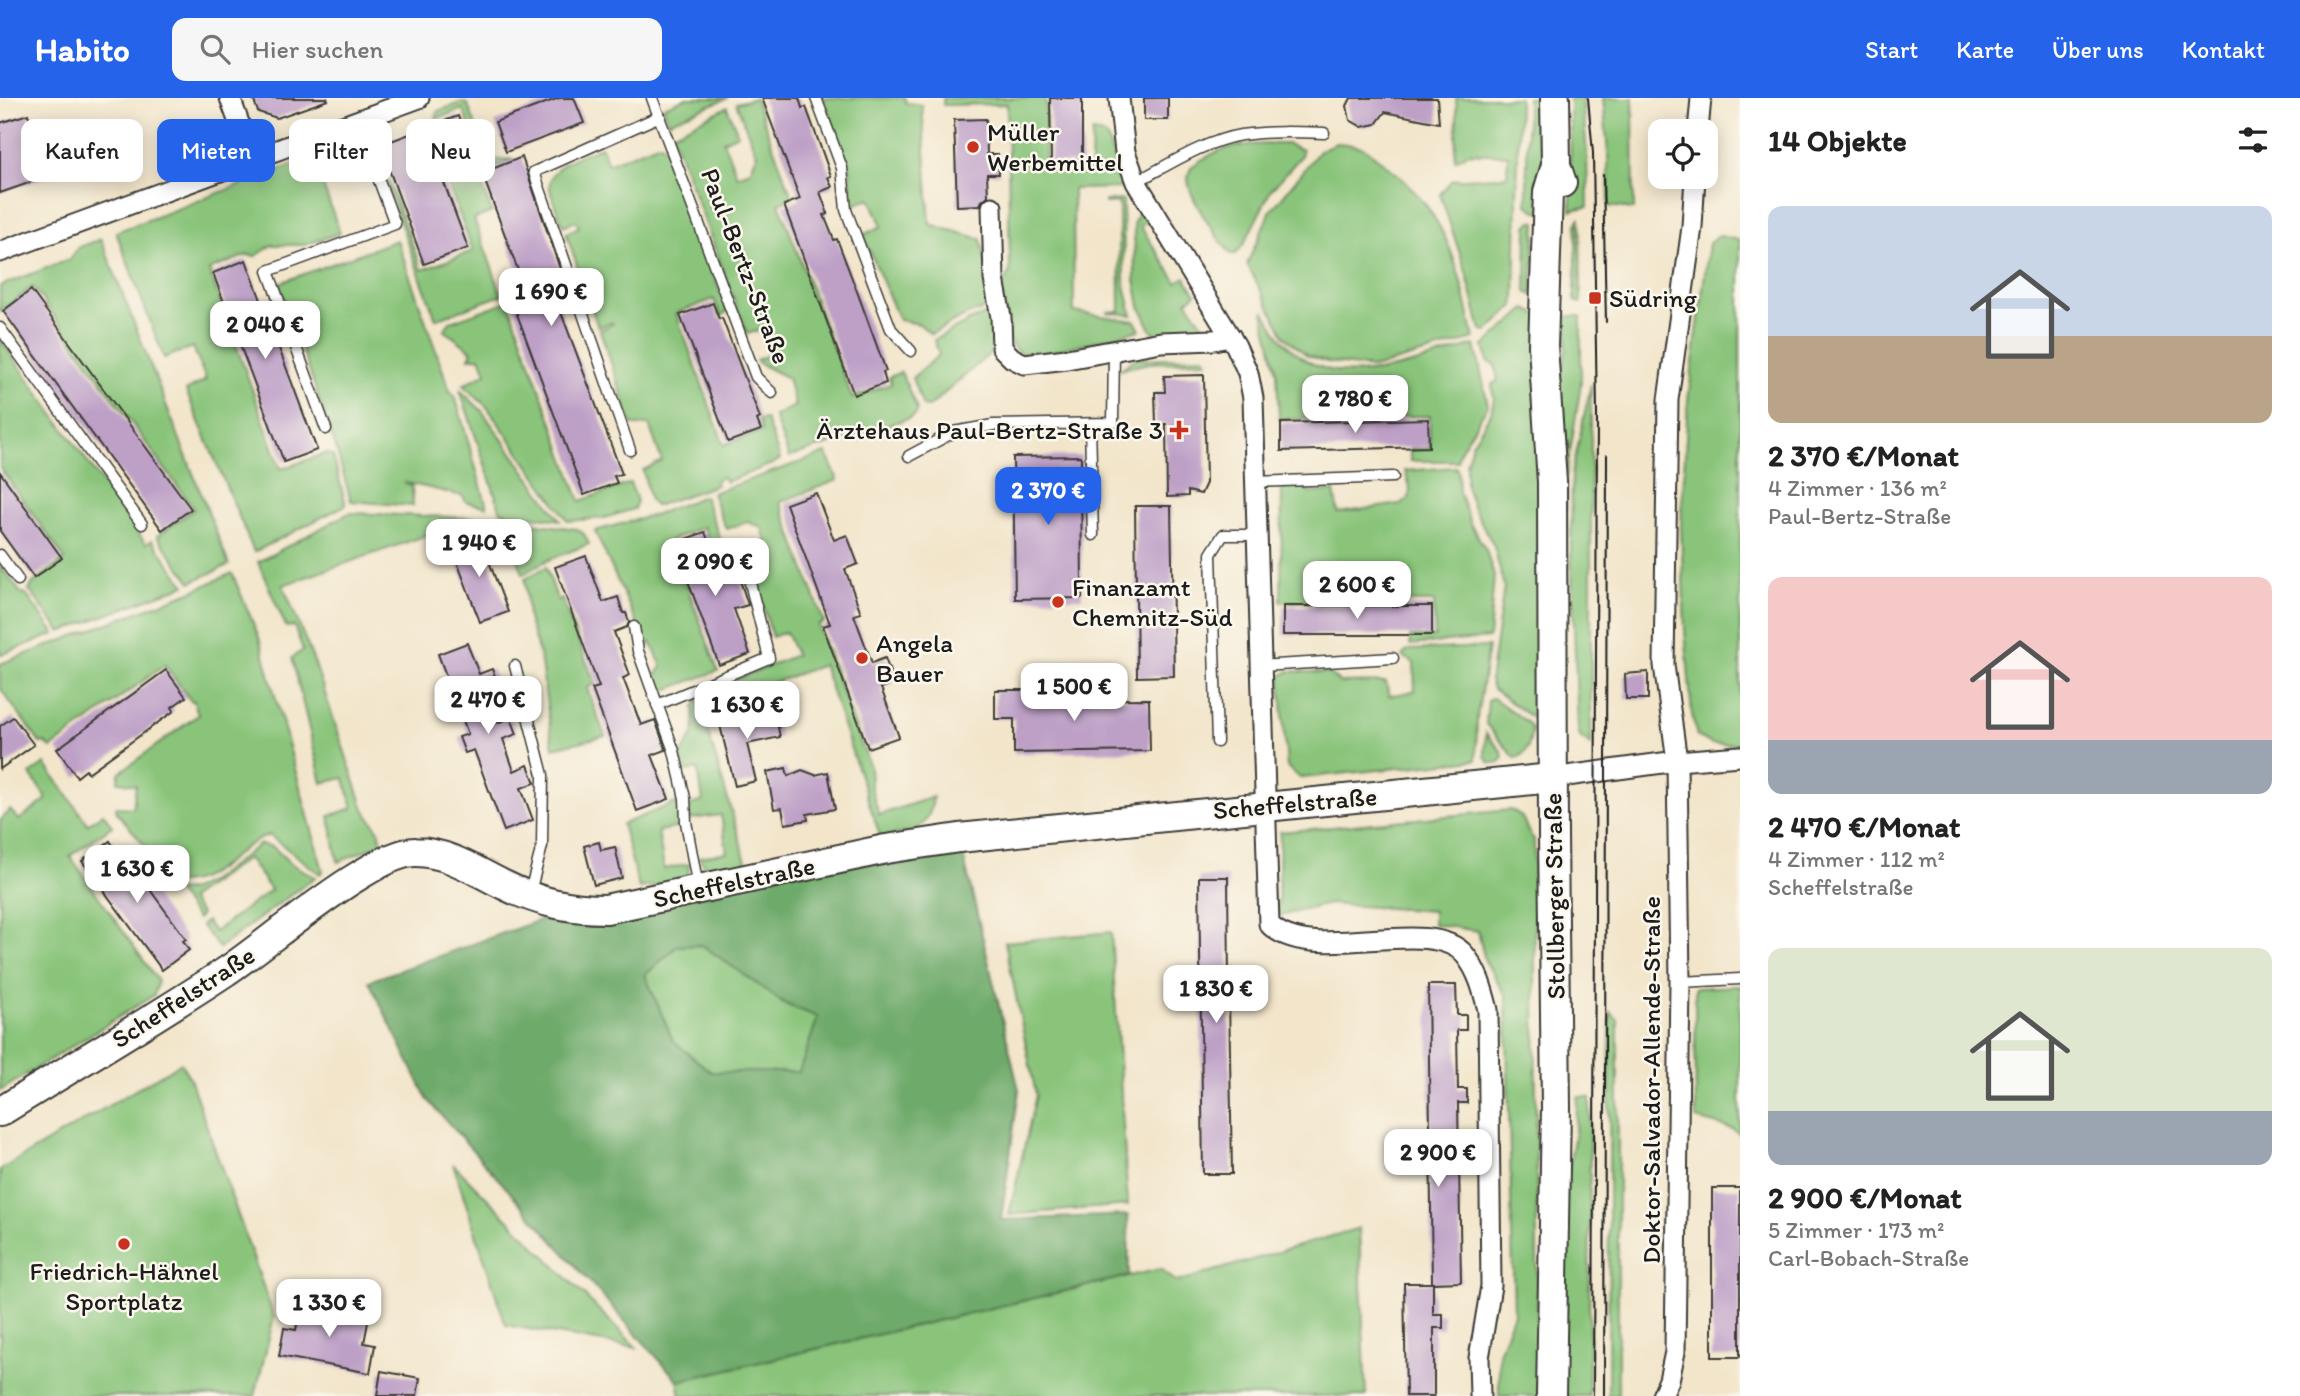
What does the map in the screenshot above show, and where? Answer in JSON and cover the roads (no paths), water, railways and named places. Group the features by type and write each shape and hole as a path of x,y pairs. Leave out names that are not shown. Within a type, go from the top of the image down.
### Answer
{"main road":[{"name":"Stollberger Straße","path":"1551,1396 1556,1107 1552,482 1544,346 1548,192 1556,165 1555,98"},
{"name":"Scheffelstraße","path":"0,1112 228,970 352,880 383,861 414,851 460,863 551,905 606,909 886,849 959,838 1132,818 1552,778"}],"street":[{"path":"230,98 238,119"},
{"path":"362,119 419,98"},
{"path":"1119,98 1125,152 1136,182 1231,337 1248,373 1253,398 1259,666 1269,924 1277,932 1292,939 1424,939 1447,944 1464,953 1480,979 1488,1010 1491,1286 1479,1358 1480,1396"},
{"path":"1699,119 1701,98"},
{"path":"0,252 190,182"},
{"name":"Doktor-Salvador-Allende-Straße","path":"1662,1396 1669,1380 1675,1352 1679,982 1677,761 1664,665 1668,400 1692,228 1694,189"},
{"path":"992,207 994,279 1001,317 1002,348 1012,358 1024,364 1161,342 1231,337"},
{"path":"1552,778 1677,761 1740,756"}],"lane":[{"name":"Paul-Bertz-Straße","path":"652,98 756,377 772,393"},
{"path":"816,98 842,168 846,210 891,329 911,351"},
{"path":"630,450 534,172 660,116"},
{"path":"1136,182 1186,154 1239,135 1285,131 1324,134"},
{"path":"326,429 268,271 395,224 380,182"},
{"path":"0,328 142,524"},
{"path":"909,456 954,432 993,425 1113,423 1114,350"},
{"path":"1090,425 1093,535"},
{"path":"1255,482 1393,477"},
{"path":"1217,742 1211,554 1223,536 1256,535"},
{"path":"0,555 18,580"},
{"path":"657,705 769,658 743,555"},
{"path":"634,627 638,651 674,751 685,798 686,822 698,889"},
{"path":"1259,666 1393,659"},
{"path":"515,666 542,775 542,846 528,896"},
{"path":"1679,982 1740,979"}],"tram line":[{"path":"1588,98 1593,153 1597,415 1593,1396"},
{"path":"1603,175 1606,322"},
{"path":"1604,1396 1607,455"}],"place":[{"name":"Müller Werbemittel","path":"973,147"},
{"name":"Südring","path":"1595,298"},
{"name":"Ärztehaus Paul-Bertz-Straße 3","path":"1179,430"},
{"name":"Finanzamt Chemnitz-Süd","path":"1058,602"},
{"name":"Angela Bauer","path":"862,658"},
{"name":"Friedrich-Hähnel Sportplatz","path":"124,1244"}]}
